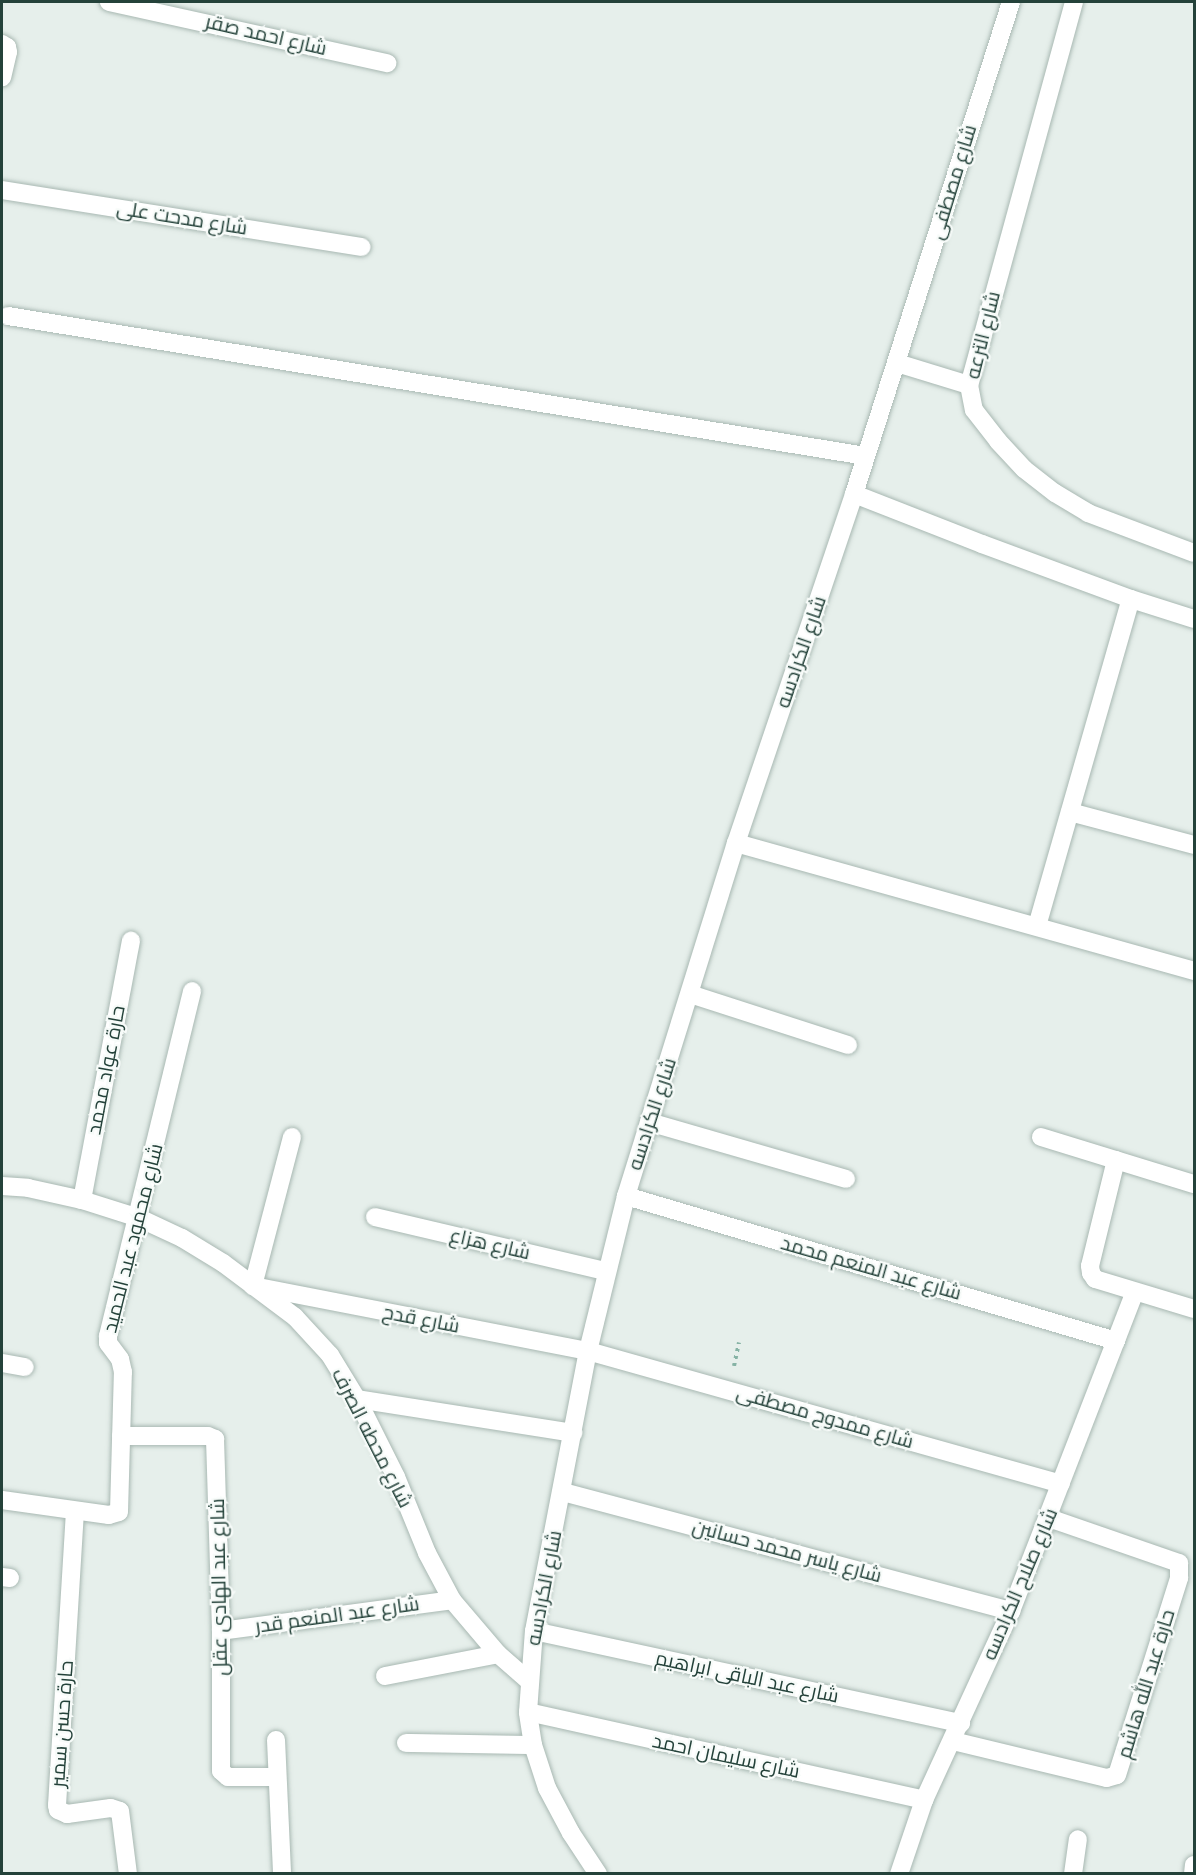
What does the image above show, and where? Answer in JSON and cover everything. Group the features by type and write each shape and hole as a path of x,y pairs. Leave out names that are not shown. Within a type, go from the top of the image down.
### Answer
{"street":[{"name":"شارع احمد صقر","path":"109,2 387,63"},
{"name":"شارع مصطفى","path":"897,363 1011,2"},
{"name":"شارع الترعه","path":"1074,2 969,385 974,410 1024,469 1055,494 1088,513 1194,553"},
{"path":"2,44 7,47 8,52 2,77"},
{"name":"شارع مدحت على","path":"2,190 363,247"},
{"path":"8,316 866,456"},
{"path":"897,363 969,385"},
{"name":"شارع الكرادسه","path":"598,1874 571,1833 547,1788 533,1745 528,1712 534,1631 563,1492 588,1351 626,1196 736,843 897,363"},
{"path":"854,494 1131,599 1194,619"},
{"path":"1037,926 1131,599"},
{"path":"1070,812 1194,845"},
{"path":"736,843 1194,971"},
{"name":"حارة عواد محمد","path":"82,1200 131,941"},
{"name":"شارع محمود عبد الحميد","path":"75,1511 114,1515 119,1512 122,1365 108,1343 108,1336 139,1218 192,992"},
{"path":"690,994 848,1045"},
{"path":"649,1122 846,1179"},
{"path":"253,1286 292,1137"},
{"path":"1041,1137 1194,1184"},
{"path":"1116,1160 1090,1266 1091,1273 1095,1279 1194,1309"},
{"name":"شارع محطه الصرف","path":"2,1186 28,1188 82,1200 139,1218 182,1238 223,1263 295,1317 330,1355 357,1399 396,1478 427,1552 452,1600 498,1654 529,1681"},
{"name":"شارع عبد المنعم محمد","path":"626,1196 1116,1341"},
{"name":"شارع هزاع","path":"375,1217 606,1271"},
{"name":"شارع قدح","path":"253,1286 588,1351"},
{"name":"شارع صلاح الكرادسه","path":"899,1874 924,1800 1011,1611 1135,1292"},
{"name":"شارع ممدوح مصطفى","path":"588,1351 1061,1484"},
{"path":"2,1363 25,1367"},
{"path":"357,1399 573,1433"},
{"name":"شارع عبد الهادى عقل","path":"122,1436 208,1436 215,1439 221,1631 222,1774 228,1777 277,1777"},
{"name":"شارع ياسر محمد حسانين","path":"563,1492 1011,1611"},
{"path":"2,1500 75,1511"},
{"name":"حارة حسن سمير","path":"75,1511 57,1805 58,1810 67,1814 111,1808 120,1811 128,1874"},
{"name":"حارة عبد الله هاشم","path":"953,1741 1107,1778 1117,1774 1179,1578 1179,1563 1048,1518"},
{"name":"شارع عبد المنعم قدر","path":"221,1631 452,1600"},
{"name":"شارع عبد الباقى ابراهيم","path":"534,1631 961,1723"},
{"path":"385,1676 498,1654"},
{"name":"شارع سليمان احمد","path":"528,1712 924,1800"},
{"path":"276,1740 282,1874"},
{"path":"406,1743 533,1745"},
{"path":"1073,1874 1078,1839"},
{"path":"1193,1874 1194,1865"}]}
